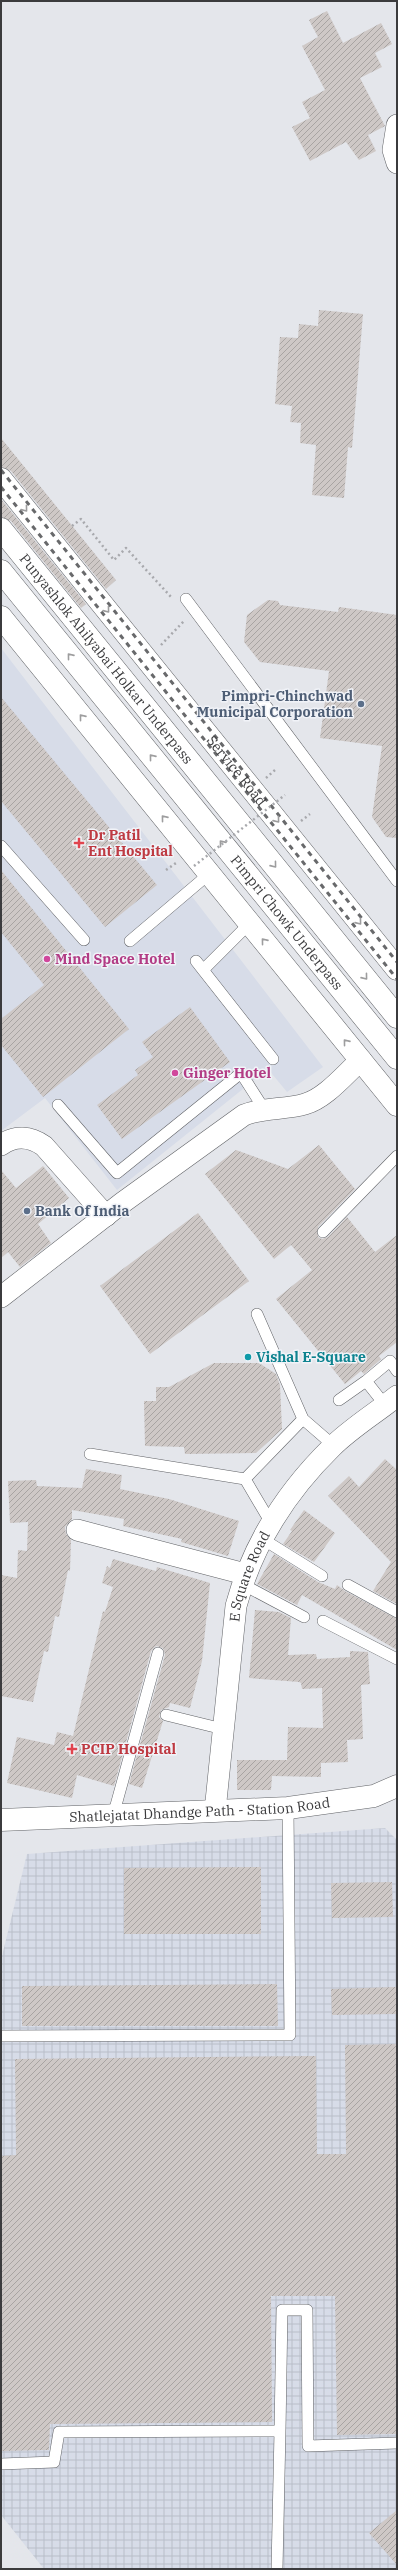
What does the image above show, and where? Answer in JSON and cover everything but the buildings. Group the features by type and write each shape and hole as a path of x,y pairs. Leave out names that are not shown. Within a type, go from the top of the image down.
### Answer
{"main road":[{"name":"Service Road","path":"1,479 397,969"},
{"name":"Punyashlok Ahilyabai Holkar Underpass","path":"1,530 196,770"},
{"name":"Punyashlok Ahilyabai Holkar Underpass","path":"1,571 177,787"},
{"path":"1,617 202,870 250,924 397,1104"},
{"name":"Pimpri Chowk Underpass","path":"196,770 397,1017"},
{"name":"Pimpri Chowk Underpass","path":"177,787 397,1058"},
{"name":"Shatlejatat Dhandge Path - Station Road","path":"1,1820 288,1808 374,1796 397,1786"}],"street":[{"path":"397,125 393,150 397,163"},
{"path":"1,1297 106,1216 244,1115 264,1108 305,1104 315,1099 361,1060"},
{"path":"1,1145 13,1139 25,1137 36,1140 44,1146 106,1216"},
{"name":"E Square Road","path":"215,1811 236,1606 243,1579 266,1530 308,1472 333,1445 391,1401"},
{"path":"77,1530 243,1579"}],"lane":[{"path":"186,599 397,881"},
{"path":"1,846 84,940"},
{"path":"130,941 202,870"},
{"path":"250,924 200,965 273,1060"},
{"path":"58,1105 117,1173 241,1073 264,1108"},
{"path":"323,1232 397,1156"},
{"path":"257,1314 303,1419 333,1445"},
{"path":"340,1400 390,1361 397,1371"},
{"path":"366,1381 391,1401"},
{"path":"245,1479 303,1419"},
{"path":"90,1454 245,1479"},
{"path":"245,1479 266,1530 322,1576"},
{"path":"243,1579 304,1617"},
{"path":"348,1585 397,1612"},
{"path":"323,1621 397,1659"},
{"path":"113,1816 158,1653"},
{"path":"166,1715 223,1729"},
{"path":"1,2036 290,2035 288,1808"},
{"path":"277,2569 282,2310 307,2310 308,2446 397,2444"},
{"path":"1,2464 54,2462 59,2432 280,2431"}],"path":[{"path":"72,526 81,519 114,560 126,548 173,599"},
{"path":"147,660 188,616"},
{"path":"202,870 285,795"}],"shaded area":[{"path":"1,648 323,1067 287,1092 268,1069 117,1190 45,1098 1,1131"},
{"path":"385,1828 397,1840 397,2569 44,2569 1,2515 1,1960 27,1854"}],"railway":[{"path":"1,470 397,962"},
{"path":"1,487 397,979"}],"place":[{"name":"Pimpri-Chinchwad Municipal Corporation","path":"361,704"},
{"name":"Dr Patil Ent Hospital","path":"79,843"},
{"name":"Mind Space Hotel","path":"47,959"},
{"name":"Ginger Hotel","path":"175,1073"},
{"name":"Bank Of India","path":"27,1211"},
{"name":"Vishal E-Square","path":"248,1357"},
{"name":"PCIP Hospital","path":"72,1749"}]}
